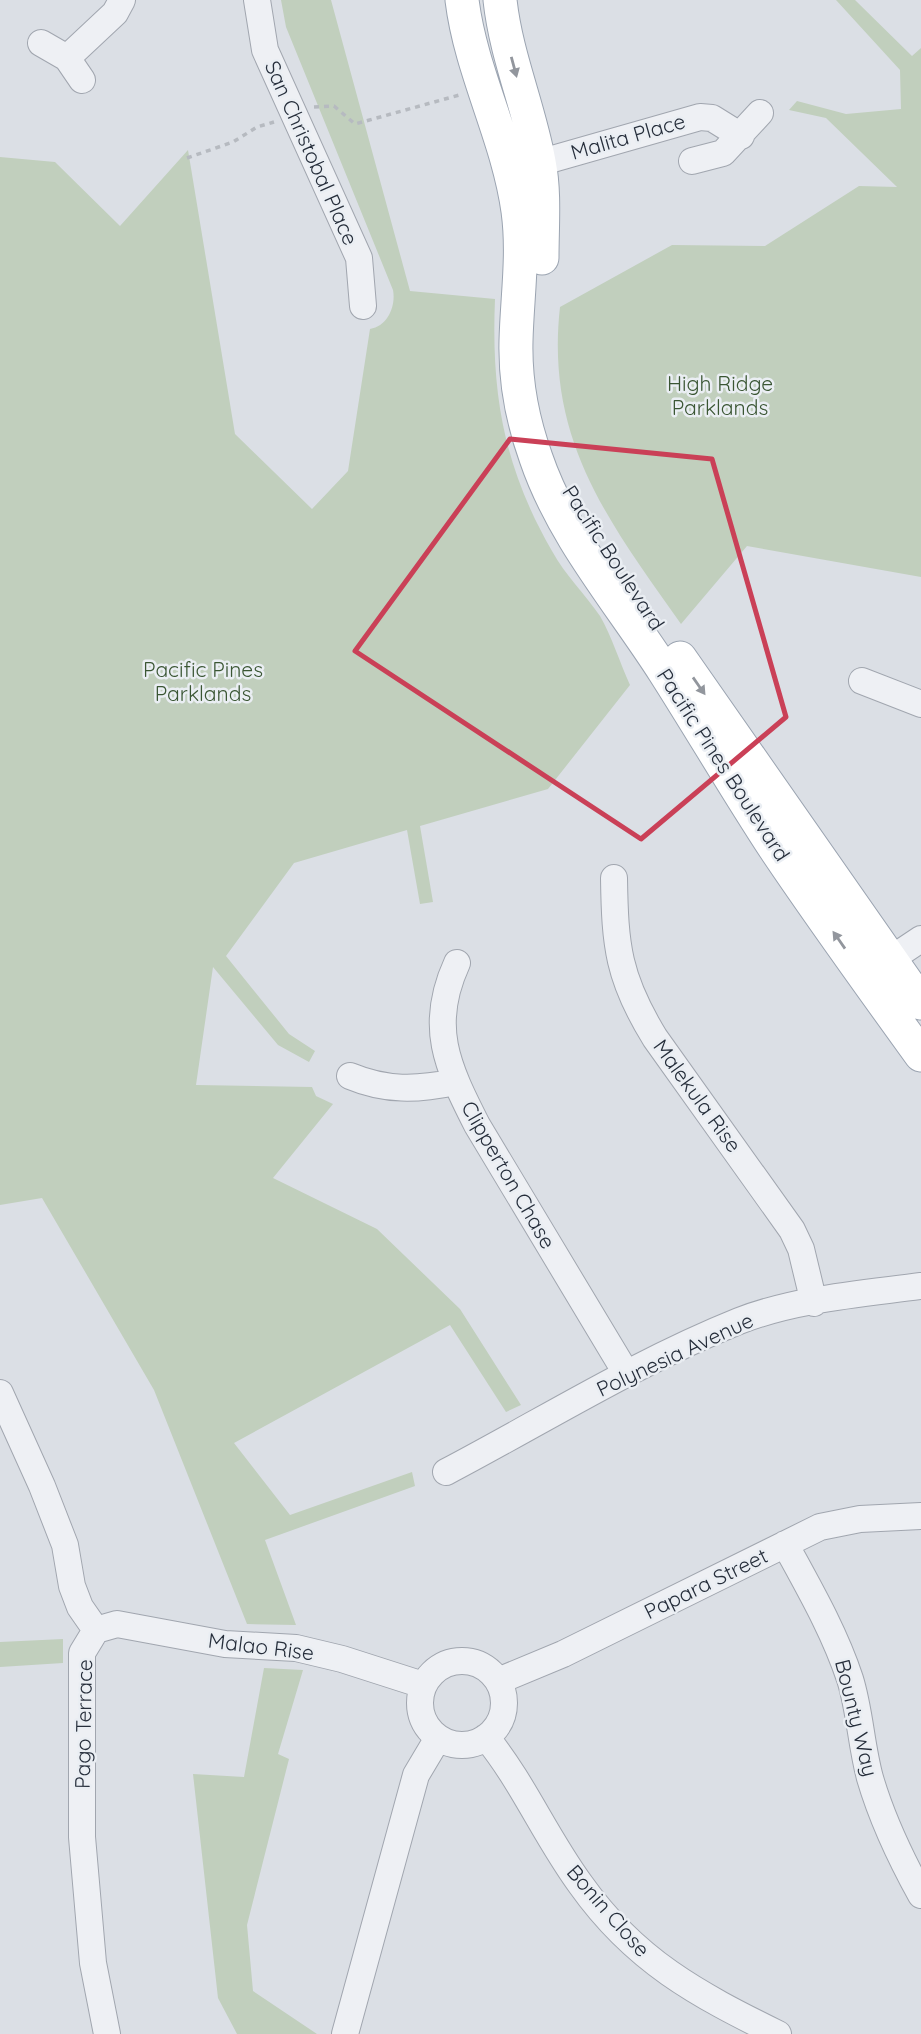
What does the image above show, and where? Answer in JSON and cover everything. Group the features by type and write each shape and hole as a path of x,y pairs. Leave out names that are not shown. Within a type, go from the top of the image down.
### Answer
{"main road":[{"name":"Pacific Boulevard","path":"461,0 464,23 483,86 543,194 542,263 533,346 544,422 562,481 877,968 921,1003"},
{"name":"Pacific Boulevard","path":"500,0 526,166 520,226 516,344"},
{"name":"Pacific Pines Boulevard","path":"516,344 525,420 536,459 567,526 663,670 775,848 877,968 921,1055"}],"street":[{"path":"41,43 75,69 115,13 121,0"},
{"name":"San Christobal Place","path":"257,0 265,50 292,115 359,258 363,306"},
{"path":"692,161 723,153 760,113"},
{"name":"Malita Place","path":"526,166 700,117 712,118 741,136"},
{"path":"862,681 921,704"},
{"name":"Malekula Rise","path":"614,878 615,938 621,970 635,1005 655,1038 792,1230 801,1249 814,1303"},
{"path":"877,968 921,939"},
{"name":"Clipperton Chase","path":"457,963 444,990 441,1021 455,1082 477,1125 626,1373"},
{"path":"350,1076 377,1087 432,1087 455,1082"},
{"name":"Polynesia Avenue","path":"446,1472 561,1412 626,1373 740,1320 814,1303 921,1286"},
{"name":"Pago Terrace","path":"0,1393 65,1545 72,1587 80,1607 96,1630 82,1653 82,1837 93,1963 107,2034"},
{"name":"Papara Street","path":"498,1681 563,1654 820,1527 860,1519 921,1516"},
{"name":"Bounty Way","path":"785,1545 833,1632 851,1681 870,1777 881,1811 899,1855 921,1895"},
{"name":"Malao Rise","path":"96,1630 117,1624 225,1644 296,1648 342,1659 423,1685"},
{"path":"460,1661 475,1663 488,1670 498,1681 503,1696 503,1712 497,1726 486,1738 462,1745 438,1738 427,1728 421,1714 419,1700 423,1685 432,1673 445,1664 460,1661"},
{"path":"345,2034 416,1775 438,1738"},
{"name":"Bonin Close","path":"486,1738 513,1771 548,1835 581,1886 616,1927 653,1962 697,1993 778,2034"}],"path":[{"path":"187,158 233,142 257,127 331,105 355,124 465,94"}],"highlighted area":[{"path":"510,439 712,459 786,717 641,839 355,651"}],"green space":[{"name":"Pacific Pines Parklands","path":"281,0 331,0 410,291 495,299 495,367 499,399 504,430 522,490 557,560 600,616 630,685 548,789 420,826 433,902 420,904 407,830 294,863 226,956 289,1034 315,1051 309,1062 278,1045 213,967 196,1085 312,1087 316,1096 333,1104 273,1178 377,1229 460,1309 521,1405 506,1412 450,1325 234,1443 290,1515 412,1472 415,1486 265,1540 296,1625 247,1624 154,1390 42,1198 0,1205 0,157 55,162 120,226 188,150 235,434 312,509 348,471 370,329 386,320 392,309 394,296 286,27"},
{"name":"High Ridge Parklands","path":"836,0 855,0 912,56 921,48 921,577 747,546 681,624 607,514 573,439 562,398 558,355 560,307 672,245 765,246 859,186 897,187 826,118 789,110 797,101 846,114 901,109 900,70"},
{"path":"63,1639 63,1663 0,1667 0,1642"},
{"path":"264,1668 303,1670 278,1754 289,1759 247,1925 253,1991 317,2034 237,2034 218,1998 193,1774 244,1777"}]}
